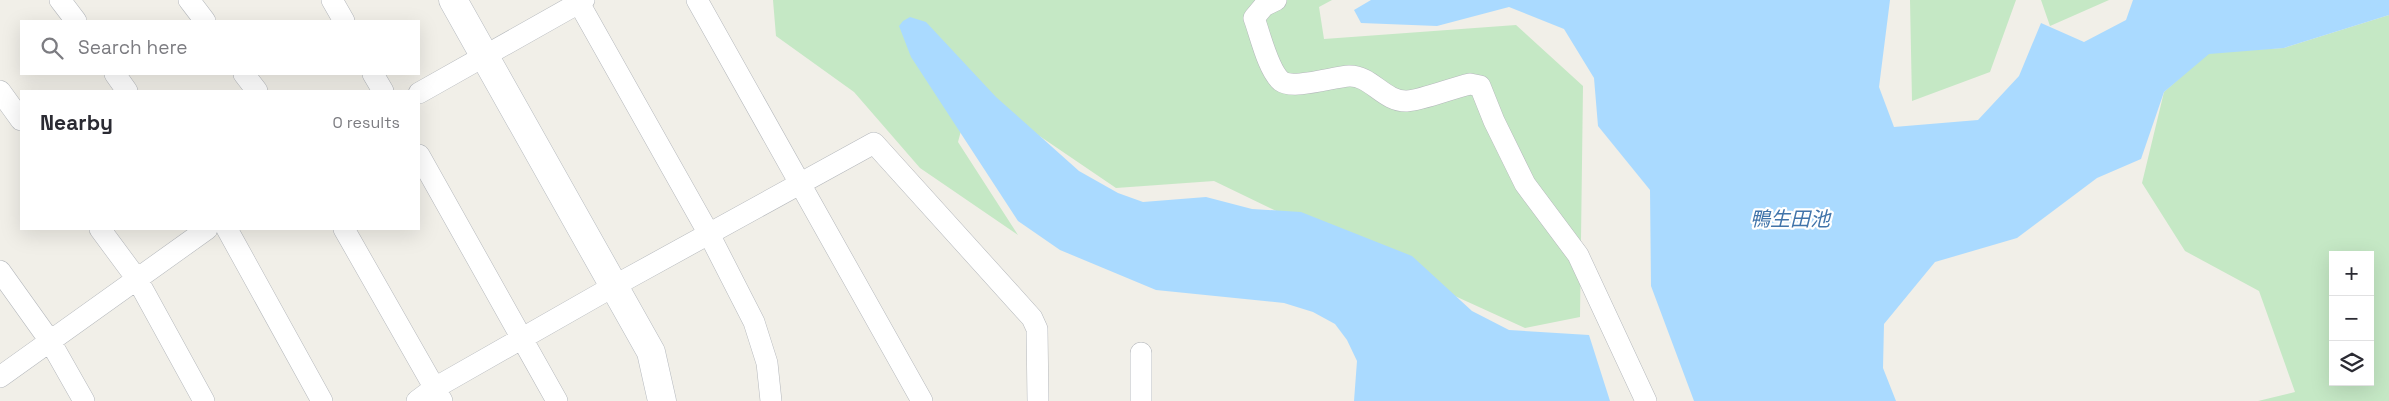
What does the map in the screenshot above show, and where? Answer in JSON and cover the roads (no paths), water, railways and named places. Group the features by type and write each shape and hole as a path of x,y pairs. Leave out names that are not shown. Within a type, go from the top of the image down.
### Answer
{"street":[{"path":"60,0 75,20"},
{"path":"189,0 204,20"},
{"path":"332,0 343,20"},
{"path":"452,0 650,352 662,401"},
{"path":"697,0 922,401"},
{"path":"1276,0 1264,6 1254,18 1274,73 1282,82 1293,84 1350,76 1363,78 1394,99 1406,101 1470,84 1480,86 1494,121 1525,184 1578,255 1646,401"},
{"path":"420,92 581,2 709,234 754,322 767,363 771,401"},
{"path":"115,75 126,90"},
{"path":"245,75 256,90"},
{"path":"374,75 382,90"},
{"path":"0,91 20,119"},
{"path":"345,230 431,397 522,340 614,286 874,143 1032,318 1038,328 1038,401"},
{"path":"420,157 557,401"},
{"path":"101,230 137,279 204,401"},
{"path":"0,377 206,230"},
{"path":"228,230 322,401"},
{"path":"0,271 50,340 84,401"},
{"path":"1141,353 1141,401"}],"water":[{"name":"鴨生田池","path":"1371,0 1890,0 1879,87 1894,127 1978,120 2019,76 2041,23 2084,42 2126,20 2133,0 2389,0 2389,15 2284,48 2209,54 2164,92 2141,159 2097,178 2017,238 1935,262 1884,324 1883,368 1896,401 1694,401 1651,286 1650,190 1598,126 1594,78 1564,29 1509,7 1437,26 1361,23 1354,10"},
{"path":"910,17 926,22 996,97 1079,171 1118,193 1143,202 1206,197 1252,209 1301,212 1412,256 1472,311 1509,330 1589,335 1610,401 1354,401 1357,361 1347,340 1335,324 1313,312 1284,303 1156,290 1060,250 1018,221 911,57 899,26"}]}
